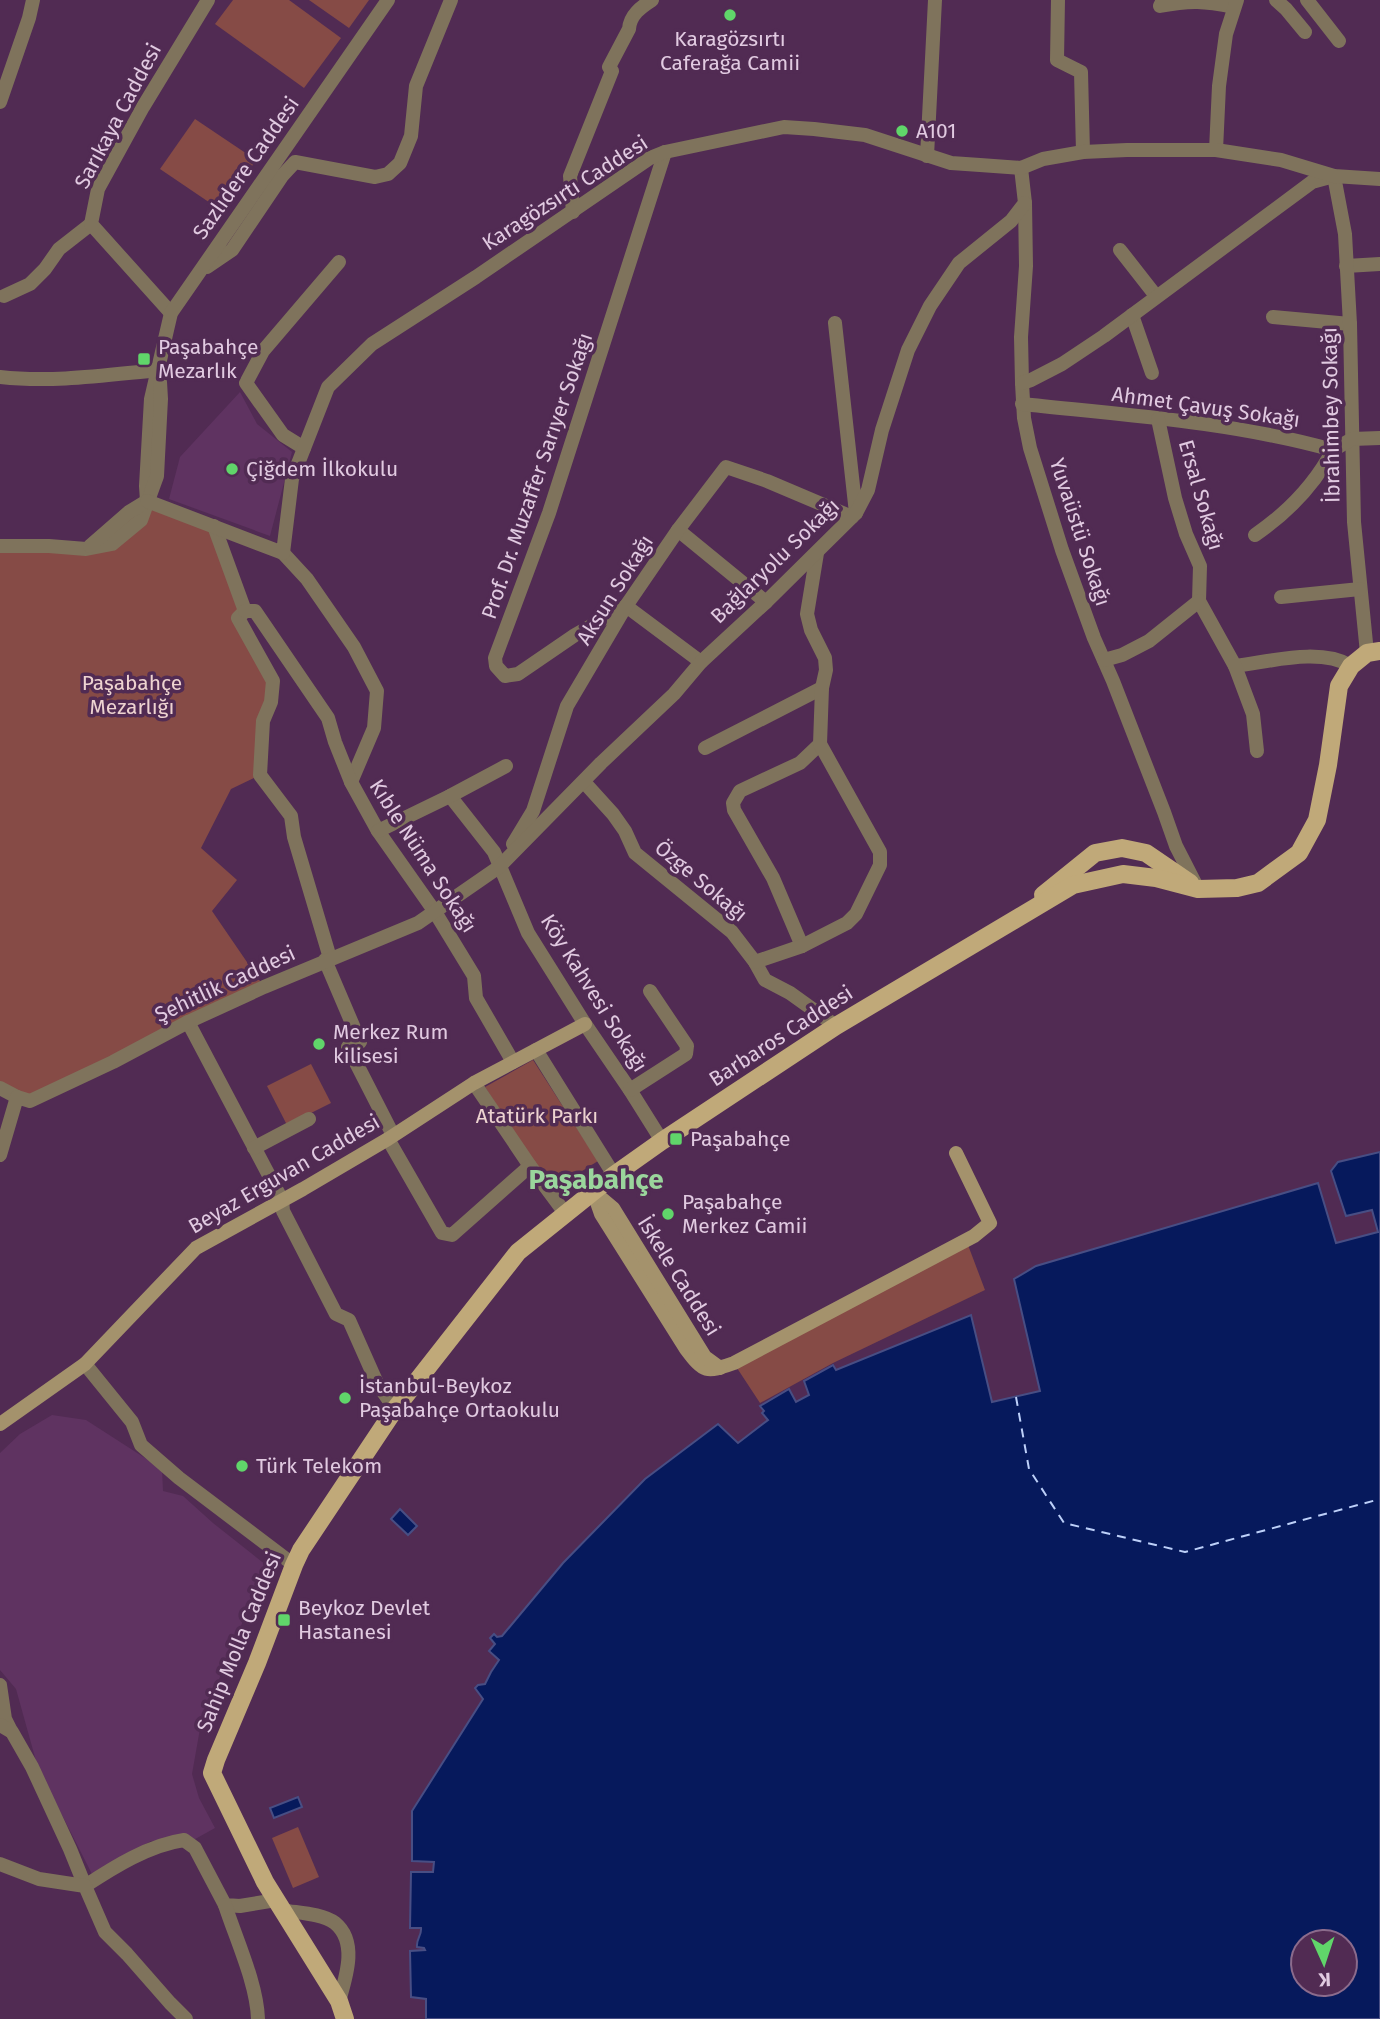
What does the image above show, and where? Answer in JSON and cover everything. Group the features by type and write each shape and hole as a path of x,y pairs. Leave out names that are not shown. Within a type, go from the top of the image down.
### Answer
{"main road":[{"path":"1350,666 1374,652"},
{"name":"Barbaros Caddesi","path":"565,1213 662,1141 836,1026 1073,886 1123,874 1156,878 1198,889 1237,888 1258,883 1299,853 1317,820 1339,686 1350,666"},
{"name":"Barbaros Caddesi","path":"1031,912 1042,896 1061,878 1095,853 1122,848 1146,853 1198,889"},
{"name":"Beyaz Erguvan Caddesi","path":"0,1424 85,1364 196,1248 390,1137 474,1083 585,1024"},
{"name":"İskele Caddesi","path":"593,1192 601,1214 693,1358 699,1367 709,1370 734,1363 974,1236 990,1223 956,1153"},
{"name":"Sahip Molla Caddesi","path":"345,2019 339,2000 279,1905 212,1773 302,1550 395,1409 518,1252 565,1213"}],"street":[{"path":"0,102 33,0"},
{"name":"Sarıkaya Caddesi","path":"172,313 91,224 98,189 143,107 208,0"},
{"name":"Sazlıdere Caddesi","path":"147,502 151,399 172,313 388,0"},
{"path":"201,270 232,250 282,176 295,162 375,177 388,174 400,163 411,136 416,86 451,0"},
{"path":"573,212 570,176 612,71 609,67 636,11 652,0"},
{"path":"927,156 934,0"},
{"path":"1058,0 1057,60 1081,72 1083,152"},
{"path":"1163,0 1160,6 1205,1 1236,4 1226,34 1219,86 1216,150"},
{"path":"1301,0 1281,5 1305,32"},
{"path":"1307,0 1339,41"},
{"name":"Karagözsırtı Caddesi","path":"284,553 292,479 328,387 372,344 650,158 665,152 783,127 866,135 951,163 1021,168 1043,159 1083,152 1216,150 1281,160 1334,176 1380,179"},
{"name":"Prof. Dr. Muzaffer Sarıyer Sokağı","path":"626,606 575,635 518,674 505,676 496,666 495,658 549,513 665,152"},
{"name":"Yuvaüstü Sokağı","path":"1021,168 1025,203 1026,266 1021,337 1022,383 1030,448 1062,550 1094,638 1175,846 1198,889"},
{"path":"1022,383 1062,364 1312,182 1334,176"},
{"name":"İbrahimbey Sokağı","path":"1334,176 1345,234 1350,324 1354,522 1360,589 1374,652"},
{"name":"Bağlaryolu Sokağı","path":"499,867 674,694 701,662 854,515 867,490 882,430 908,350 930,306 959,263 1011,221 1025,203"},
{"path":"4,296 30,284 60,249 91,224"},
{"path":"1120,250 1156,296"},
{"path":"304,448 284,435 246,383 263,351 339,262"},
{"path":"1346,266 1380,264"},
{"path":"1132,315 1152,373"},
{"path":"1273,317 1350,324"},
{"path":"835,323 854,515"},
{"path":"0,377 71,379 159,370"},
{"name":"Ahmet Çavuş Sokağı","path":"1023,404 1158,419 1307,443 1333,450"},
{"name":"Ersal Sokağı","path":"1158,419 1175,498 1199,566 1199,601 1235,666 1254,714 1257,751"},
{"path":"1255,536 1276,521 1302,494 1333,450 1352,439 1380,438"},
{"name":"Aksun Sokağı","path":"499,867 533,811 567,706 626,606 678,530 726,467 854,515"},
{"path":"0,546 86,549 112,544 141,520 147,502 284,553 307,579 354,647 377,691 374,728 351,782"},
{"path":"215,526 245,611 238,618 273,681 271,702 264,720 260,775 291,816 294,837 328,959 360,1042 348,1047 390,1137 442,1233 452,1235 530,1166"},
{"path":"678,530 766,602"},
{"path":"755,962 802,946 847,923 856,914 880,865 880,852 820,744 822,688 827,670 825,658 811,630 807,614 817,553"},
{"path":"1281,597 1360,589"},
{"path":"1104,660 1122,655 1149,641 1199,601"},
{"path":"626,606 701,662"},
{"name":"Kıble Nüma Sokağı","path":"245,611 255,611 328,718 351,782 377,831 435,912 474,976 476,998 513,1062"},
{"path":"1235,666 1309,656 1341,660 1350,666"},
{"path":"705,748 822,688"},
{"path":"802,946 773,878 734,810 733,803 740,791 800,763 820,744"},
{"path":"377,831 506,766"},
{"name":"Özge Sokağı","path":"584,782 613,814 635,853 732,932 765,980 790,993 836,1026"},
{"name":"Köy Kahvesi Sokağı","path":"450,796 494,852 528,933 662,1141"},
{"name":"Şehitlik Caddesi","path":"17,1097 30,1101 113,1062 188,1022 328,959 418,923 499,867"},
{"path":"630,1090 686,1054 687,1046 650,991"},
{"path":"188,1022 282,1200 283,1211 336,1314 349,1320 377,1383 395,1409"},
{"path":"536,1050 614,1175"},
{"path":"474,1083 565,1213"},
{"path":"0,1088 17,1097 0,1155"},
{"path":"254,1148 309,1119"},
{"path":"85,1364 132,1422 141,1445 178,1478 294,1565"},
{"path":"0,1685 6,1728 37,1779 105,1932 186,2019"},
{"path":"0,1864 39,1880 85,1886 111,1869 168,1842 184,1840 195,1848 225,1905 252,1985 258,2006 258,2019"},
{"path":"225,1905 279,1905 322,1917 335,1924 345,1937 349,1951 347,1972 339,2000"}],"shaded area":[{"name":"Çiğdem İlkokulu","path":"240,392 257,424 292,452 270,536 169,499 180,457"},
{"path":"1380,1152 1380,2019 426,2019 426,1999 411,1997 410,1951 425,1950 417,1947 421,1928 410,1928 411,1872 433,1872 434,1862 412,1861 412,1811 483,1699 475,1688 485,1684 499,1660 489,1651 495,1644 490,1638 494,1634 497,1637 502,1636 563,1563 645,1479 718,1424 738,1443 768,1420 760,1406 789,1389 796,1402 809,1395 804,1381 833,1365 836,1370 971,1315 992,1402 1040,1391 1014,1279 1036,1266 1318,1183 1336,1243 1378,1232 1372,1210 1346,1216 1331,1171 1338,1162"},
{"path":"52,1415 86,1420 162,1469 163,1491 183,1496 266,1565 201,1723 192,1774 199,1798 215,1828 188,1843 179,1840 151,1841 92,1874 38,1768 16,1689 0,1670 0,1453 20,1434"},
{"path":"400,1509 417,1526 408,1535 391,1519"},
{"path":"298,1797 302,1807 274,1818 270,1808"}],"green space":[{"path":"233,0 289,0 341,38 304,88 215,24"},
{"path":"309,0 369,0 349,28"},
{"path":"195,119 256,160 222,211 160,169"},
{"name":"Paşabahçe Mezarlığı","path":"147,501 214,526 267,681 260,775 231,789 201,848 237,880 212,911 264,987 30,1101 0,1088 0,546 86,549"},
{"name":"Atatürk Parkı","path":"533,1060 598,1161 552,1190 485,1087"},
{"path":"311,1064 331,1103 287,1125 267,1086"},
{"path":"968,1245 985,1290 833,1363 760,1403 737,1368"},
{"path":"298,1827 319,1877 293,1888 272,1838"}],"ferry route":[{"path":"1016,1397 1029,1469 1064,1523 1185,1552 1380,1499"}],"place":[{"name":"Karagözsırtı Caferağa Camii","path":"730,15"},
{"name":"A101","path":"902,131"},
{"name":"Paşabahçe Mezarlık","path":"144,359"},
{"name":"Çiğdem İlkokulu","path":"232,469"},
{"name":"Merkez Rum kilisesi","path":"319,1044"},
{"name":"Paşabahçe","path":"676,1139"},
{"name":"Paşabahçe Merkez Camii","path":"668,1214"},
{"name":"İstanbul-Beykoz Paşabahçe Ortaokulu","path":"345,1398"},
{"name":"Türk Telekom","path":"242,1466"},
{"name":"Beykoz Devlet Hastanesi","path":"284,1620"}],"district":[{"name":"Paşabahçe","path":"596,1179"}]}
